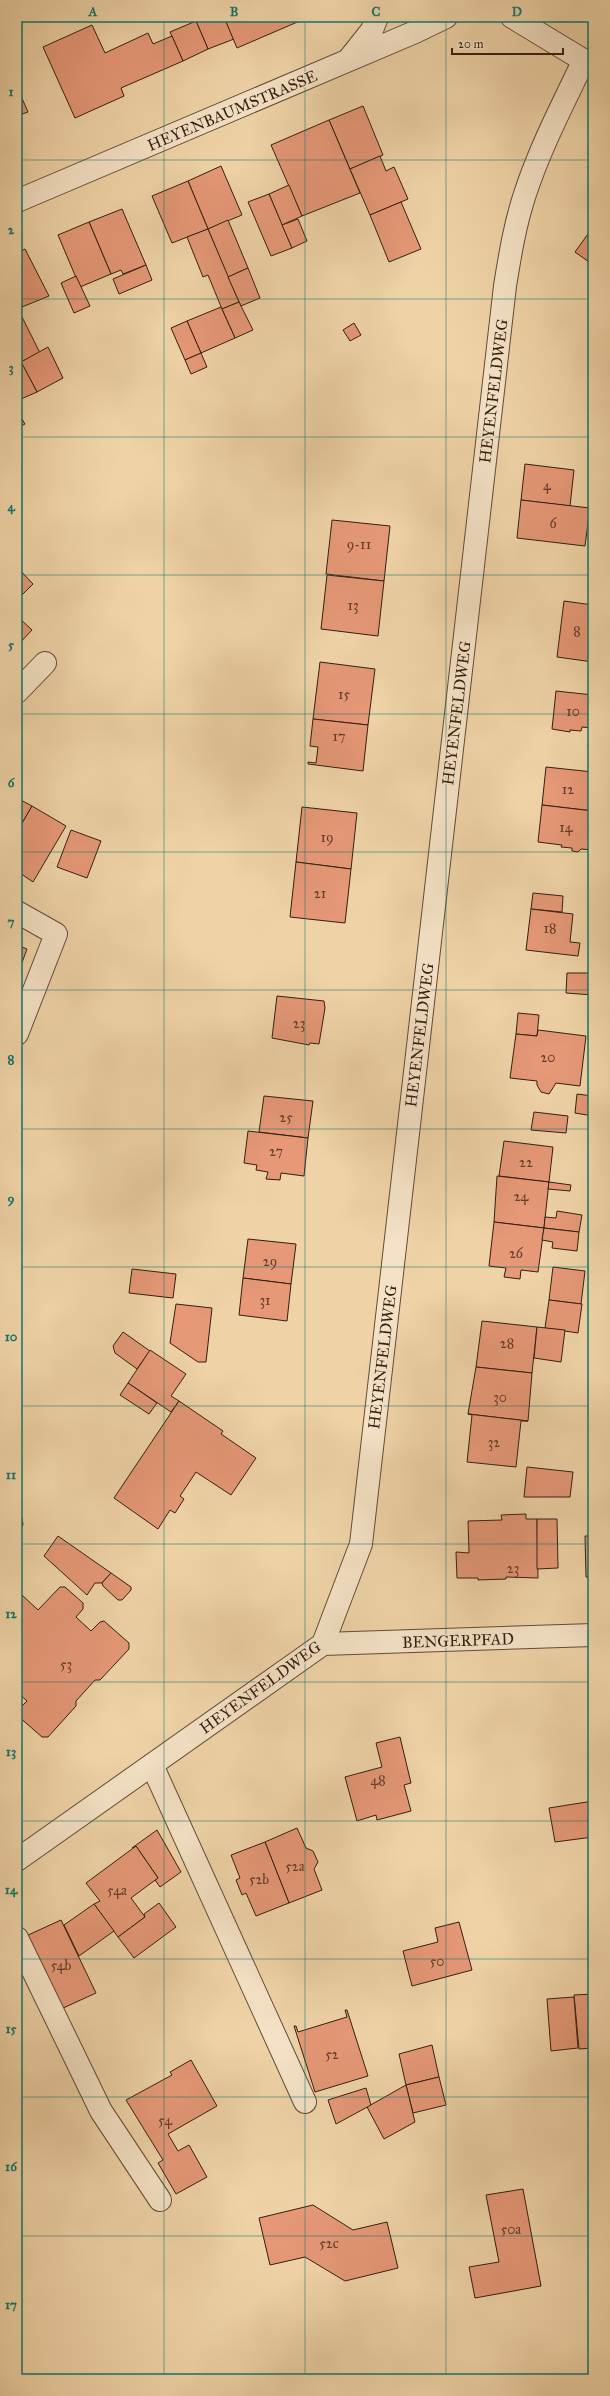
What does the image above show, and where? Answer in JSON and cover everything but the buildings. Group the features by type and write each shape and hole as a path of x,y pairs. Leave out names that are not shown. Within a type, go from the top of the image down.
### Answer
{"street":[{"path":"348,61 372,30 376,17"},
{"name":"HEYENBAUMSTRASSE","path":"17,202 348,61 446,17"},
{"path":"512,17 588,63"},
{"name":"HEYENFELDWEG","path":"17,1860 323,1644 361,1544 505,286 513,236 525,193 547,139 588,63"},
{"path":"17,692 45,663"},
{"path":"17,912 56,934 17,1034"},
{"name":"BENGERPFAD","path":"323,1644 593,1635"},
{"path":"152,1765 305,2102"},
{"path":"17,1938 101,2111 160,2200"}]}
